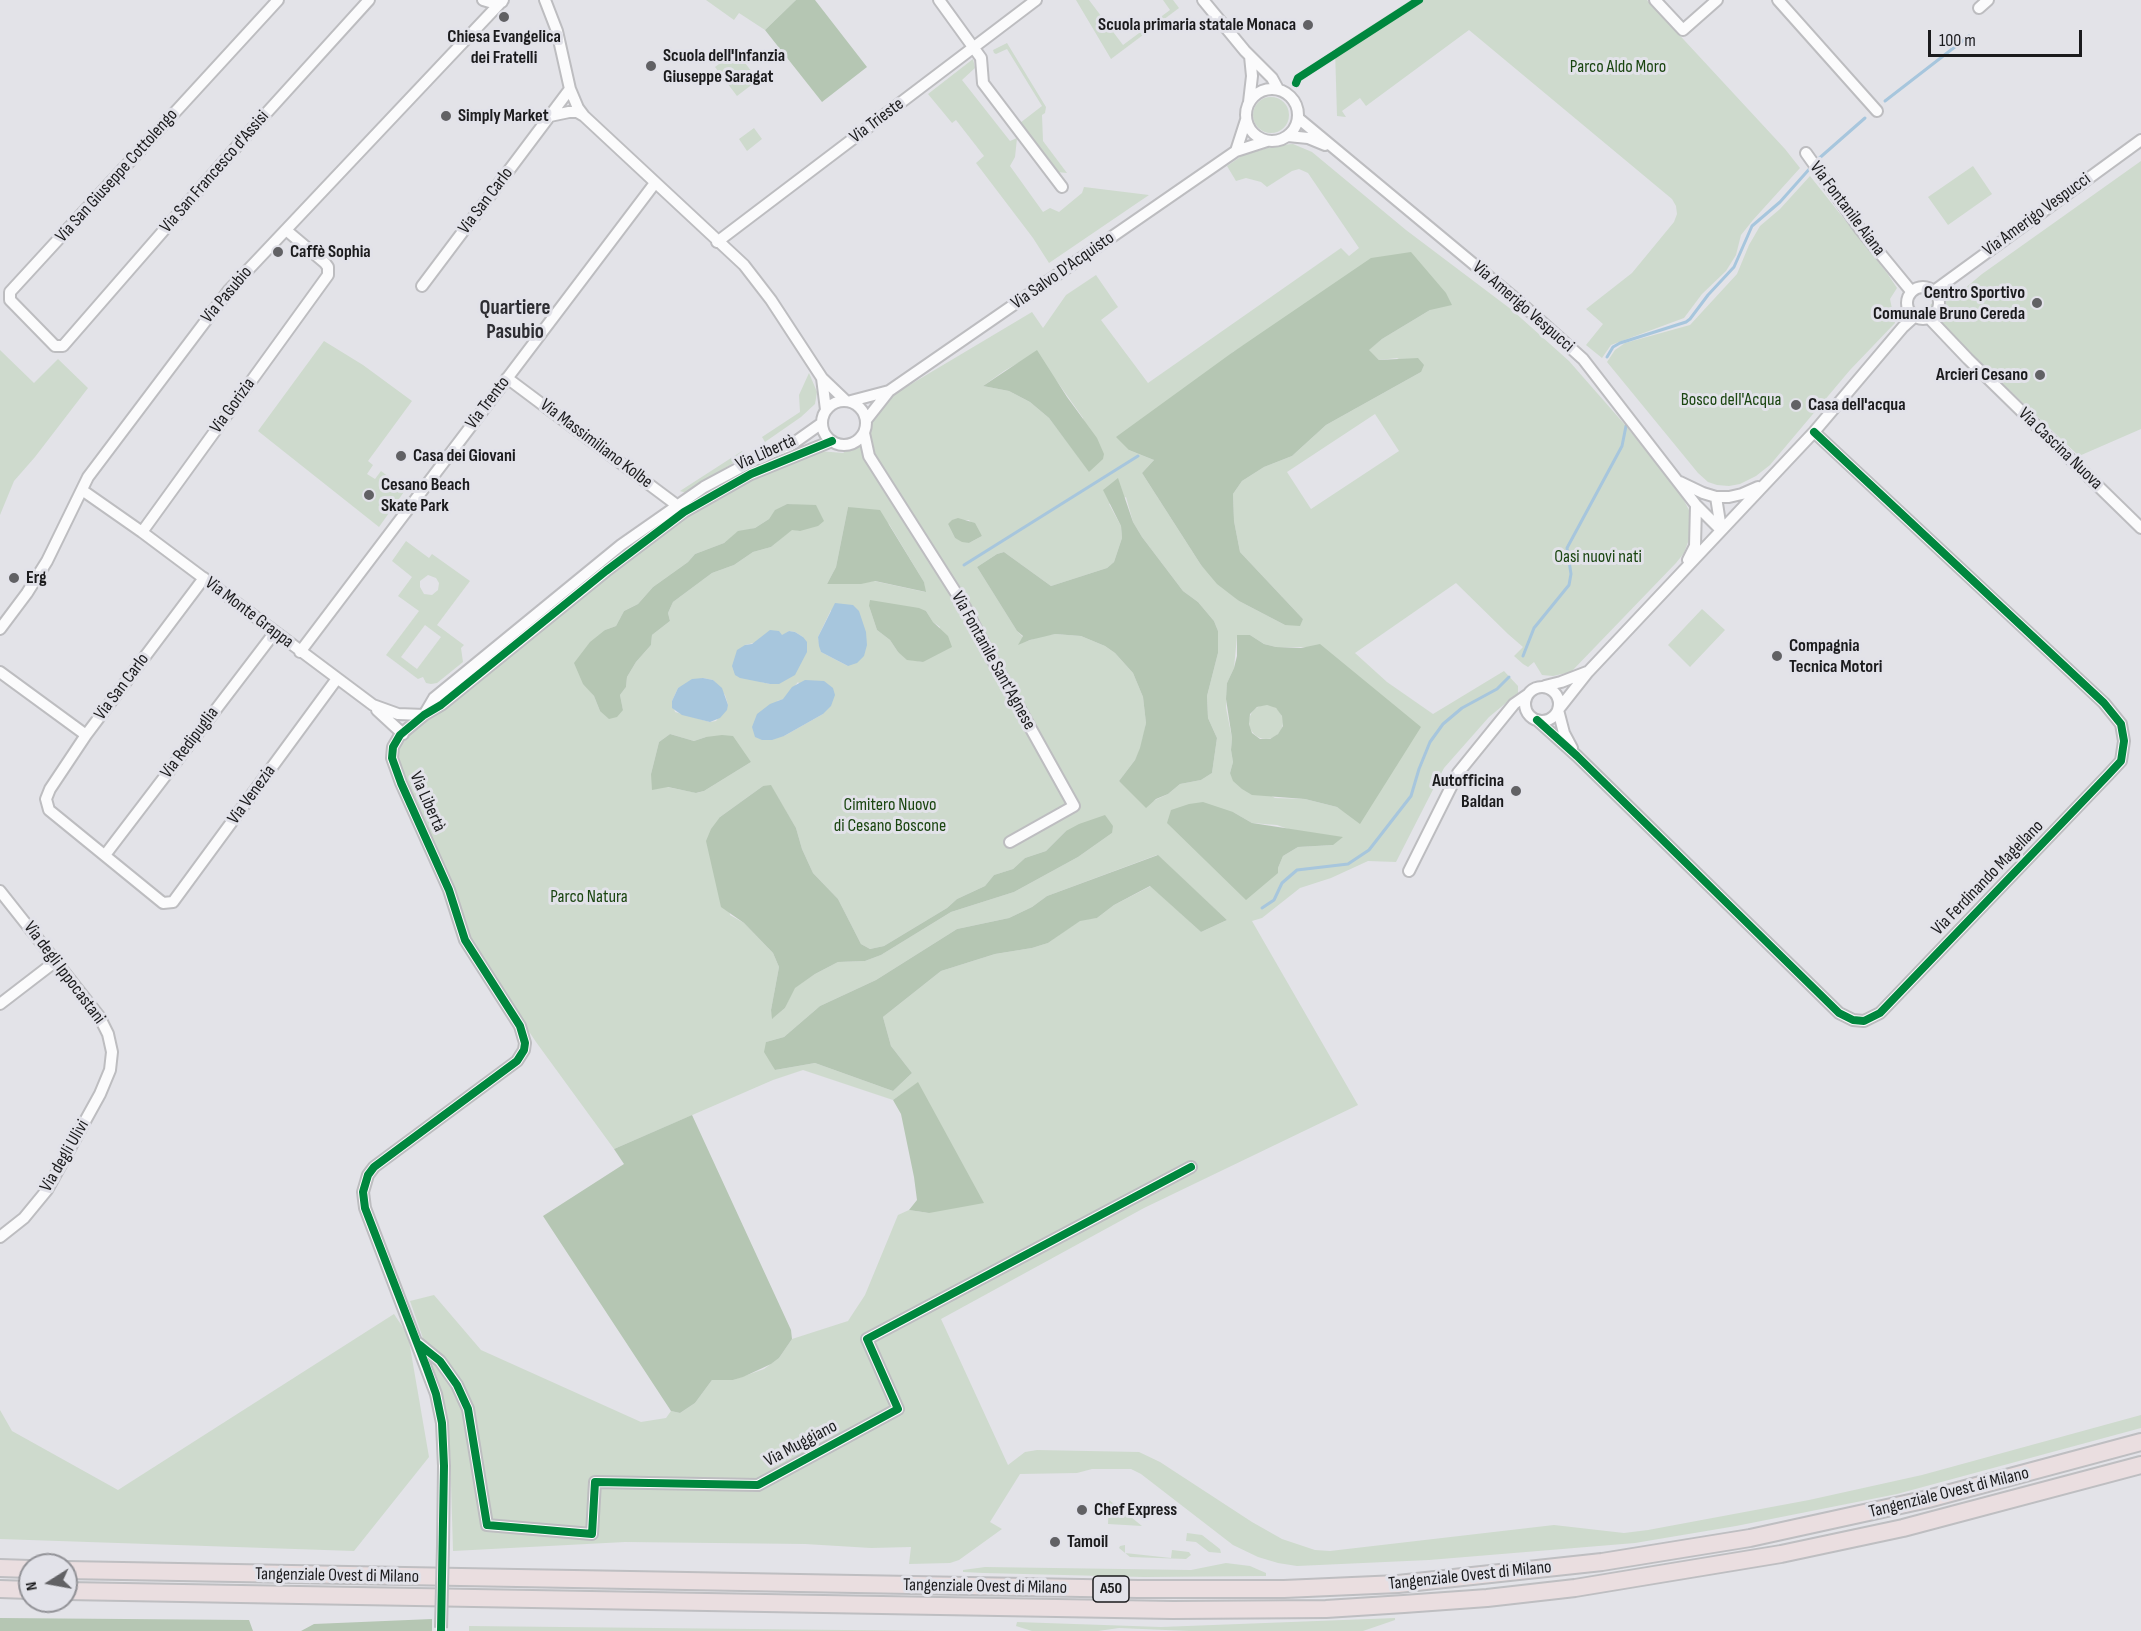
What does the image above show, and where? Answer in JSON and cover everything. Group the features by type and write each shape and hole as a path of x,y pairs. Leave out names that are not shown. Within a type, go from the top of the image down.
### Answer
{"highway":[{"name":"Tangenziale Ovest di Milano","path":"78,1570 1138,1589 1347,1587 1438,1580 1602,1562 1750,1538 1928,1499 2141,1442"},
{"name":"Tangenziale Ovest di Milano","path":"78,1591 1173,1611 1314,1609 1393,1605 1575,1588 1781,1554 1924,1522 2141,1465"},
{"path":"0,1568 18,1569"},
{"path":"0,1589 18,1590"}],"street":[{"name":"Via San Giuseppe Cottolengo","path":"63,346 55,346 10,300 10,292 278,0"},
{"name":"Via San Francesco d'Assisi","path":"63,346 252,129 369,0"},
{"path":"483,0 493,3 502,1"},
{"path":"545,0 556,31 570,89 584,116 732,254 754,278 822,378 861,408 867,419"},
{"path":"939,0 981,58 983,83 1062,187"},
{"name":"Via Trieste","path":"717,242 1036,0"},
{"name":"Via Amerigo Vespucci","path":"1203,0 1250,56 1272,78 1278,89 1287,93 1294,100 1298,109 1298,118 1524,306 1583,359 1696,505 1721,530"},
{"path":"1655,0 1683,30 1717,0"},
{"path":"1778,0 1877,111"},
{"name":"Via Pasubio","path":"0,629 47,561 94,469 229,290 502,1"},
{"path":"1250,56 1252,76 1247,118 1251,130 1258,137 1267,141"},
{"name":"Via San Carlo","path":"422,286 570,89"},
{"path":"1250,102 1262,91 1278,89"},
{"path":"550,116 577,112 584,116"},
{"path":"1236,151 1247,118"},
{"path":"1288,136 1295,129 1298,118"},
{"name":"Via Amerigo Vespucci","path":"1267,141 1288,136 1308,138 1344,157"},
{"name":"Via Amerigo Vespucci","path":"1934,291 2141,140"},
{"name":"Via Salvo D'Acquisto","path":"889,391 1236,151 1267,141"},
{"name":"Via Fontanile Aiana","path":"1806,153 1860,229 1911,291"},
{"name":"Via Trento","path":"300,652 655,183"},
{"name":"Via Gorizia","path":"142,532 325,281 329,272 326,263 286,230"},
{"path":"1925,287 1934,291 1939,306 1937,311 1924,320 1910,314 1906,305 1911,291 1925,287"},
{"path":"1502,720 1516,715 1552,718 1588,672 1814,432 1914,317"},
{"name":"Via Cascina Nuova","path":"1929,318 2141,528"},
{"name":"Via Massimiliano Kolbe","path":"507,378 681,508"},
{"path":"822,378 826,410 822,423 827,436 832,441 847,445 869,456"},
{"path":"826,410 834,403 889,391"},
{"path":"869,456 864,433 867,419 889,391"},
{"name":"Via Libertà","path":"681,508 704,487 758,458 791,445 822,423"},
{"name":"Via Ferdinando Magellano","path":"1533,717 1577,756 1839,1013 1853,1020 1864,1021 1880,1013 2121,760 2124,741 2121,724 2104,703 1814,432"},
{"path":"847,445 854,443 864,433"},
{"name":"Via Libertà","path":"402,1302 365,1208 363,1192 368,1175 382,1160 518,1061 525,1043 520,1026 465,940 449,890 400,783 392,758 393,747 402,734 424,716 434,698 621,545 681,508 751,474 832,441"},
{"name":"Via Fontanile Sant'Agnese","path":"869,456 978,631 1074,806 1010,842"},
{"path":"1678,481 1716,497 1742,494 1764,484"},
{"name":"Via Monte Grappa","path":"82,490 204,578 336,680 373,705 398,714 424,716"},
{"path":"1716,497 1721,530"},
{"path":"1684,569 1695,546 1696,505"},
{"name":"Via San Carlo","path":"105,855 49,810 46,799 50,789 86,735 204,578"},
{"name":"Via Redipuglia","path":"105,855 275,632"},
{"path":"0,672 86,735"},
{"path":"1409,871 1454,779 1514,704 1535,688 1588,672"},
{"name":"Via Venezia","path":"105,855 163,903 173,902 336,680"},
{"path":"1545,686 1557,695 1558,710"},
{"path":"1527,694 1524,705 1533,717"},
{"path":"373,705 402,734"},
{"name":"Via Ferdinando Magellano","path":"1558,710 1564,733 1577,756"},
{"name":"Via degli Ippocastani","path":"0,891 104,1025 111,1043 112,1062"},
{"path":"0,1004 56,961"},
{"name":"Via degli Ulivi","path":"0,1237 24,1218 47,1190 100,1094 112,1062"},
{"name":"Via Muggiano","path":"418,1343 440,1361 457,1385 468,1409 487,1525 592,1534 595,1482 758,1485 898,1409 867,1339 1191,1167"},
{"name":"Via Muggiano","path":"402,1302 436,1394 442,1423 444,1466 441,1630"}],"green space":[{"path":"706,0 796,0 765,30 739,13 734,20"},
{"path":"796,0 815,0 867,67 822,102 765,30"},
{"path":"1076,0 1089,0 1123,45 1170,10 1163,0 1173,0 1179,8 1111,59"},
{"name":"Parco Aldo Moro","path":"1411,0 1647,0 1800,168 1741,235 1736,255 1726,271 1702,294 1684,318 1611,345 1602,358 1586,345 1603,324 1586,309 1632,273 1674,222 1677,214 1676,206 1672,199 1469,30 1366,106 1360,98 1342,111 1346,117 1337,116 1335,49"},
{"path":"1007,43 1046,107 1042,115 1043,141 1067,173 1057,172 1020,123 1042,106 1007,49 994,53 993,50"},
{"path":"736,51 758,80 737,96 715,67"},
{"path":"973,59 975,68 962,80 1010,141 1017,138 1015,157 1010,166 1043,212 1050,208 1059,212 1082,193 1084,187 1149,195 1049,263 1033,238 976,163 984,156 956,120 952,123 928,94"},
{"path":"1271,97 1284,102 1289,115 1284,128 1271,133 1258,128 1253,115 1258,102"},
{"path":"754,128 762,139 747,151 739,139"},
{"path":"1293,144 1312,152 1406,230 1512,310 1569,361 1680,493 1689,510 1691,534 1684,553 1676,563 1571,672 1553,676 1542,675 1534,662 1528,667 1523,664 1514,656 1523,647 1456,583 1355,653 1387,682 1433,714 1504,671 1518,686 1518,693 1489,717 1444,768 1396,862 1368,861 1331,878 1300,888 1262,918 1252,921 1358,1105 1144,1208 941,1319 1008,1465 1025,1452 1037,1450 1139,1452 1160,1462 1282,1539 1315,1550 1330,1551 1554,1525 1624,1533 1648,1530 1809,1500 1922,1475 2141,1415 2141,1428 1897,1494 1736,1526 1635,1543 1429,1560 1297,1566 1258,1557 1233,1545 1141,1474 1131,1469 1020,1474 990,1522 1002,1529 959,1560 950,1563 909,1564 911,1547 871,1548 805,1544 625,1542 453,1551 447,1418 441,1390 410,1301 434,1295 481,1350 641,1422 666,1418 671,1411 680,1413 695,1403 712,1380 733,1380 764,1369 779,1358 792,1339 848,1321 865,1295 898,1215 909,1210 929,1213 918,1083 893,1100 803,1070 773,1080 614,1149 536,1042 476,952 397,763 398,749 418,725 687,514 753,479 819,451 843,453 870,434 872,420 891,396 1032,312 1043,328 1066,295 1096,275 1118,307 1101,320 1148,383 1341,248 1349,256 1359,248 1308,173 1299,169 1292,171 1267,187 1261,182 1246,178 1236,181 1227,166 1243,155 1279,145","holes":["1430,310 1368,350 1379,360 1397,358 1421,372 1326,425 1292,456 1264,467 1242,481 1233,494 1234,521 1240,552 1303,619 1285,625 1239,601 1201,565 1142,473 1154,460 1129,450 1233,352 1254,339","1018,363 1056,380 1083,418 1090,472 1049,418 1030,402 1009,391 983,386","1375,414 1399,451 1311,509 1287,472","1126,497 1133,522 1142,537 1183,591 1198,602 1214,621 1218,631 1218,653 1207,696 1208,718 1217,738 1212,773 1201,780 1180,784 1168,794 1151,802 1119,781 1141,748 1146,723 1143,697 1133,673 1115,653 1081,636 1055,634 1019,644 1023,637 977,567 1004,552 1051,586 1107,568 1114,562 1122,538 1121,526 1109,504","787,504 796,505 800,531 792,529 771,547 753,552 734,565 712,573 673,602 668,613 670,621 652,635 651,645 627,677 626,687 620,695 623,710 600,711 594,696 587,687 605,630 616,626 624,611 638,604 653,587 688,562 695,554 724,543 738,532 755,528 769,519 776,510","848,507 889,524 924,582 925,592 874,581 827,584 836,567","969,520 982,536 969,543 955,538 948,524","869,606 926,611 933,622 940,627 923,662 912,660 898,652 890,640 877,630","831,610 848,666 821,652 818,637","789,631 803,637 770,684 761,682 745,645 782,636","1250,635 1264,644 1276,647 1312,647 1348,814 1337,807 1305,799 1275,798 1230,773 1233,762 1232,738 1226,708 1227,683 1234,668 1237,636","703,678 713,680 725,695 728,705 716,721 710,722 675,712 672,701 678,688","798,682 823,714 784,736 777,701 784,699","670,734 694,741 706,737 751,762 704,791 697,793 667,787 651,774 659,742","763,786 771,786 796,828 802,849 813,873 838,899 861,944 870,949 884,946 947,908 957,899 985,886 994,875 1013,869 1025,858 1046,851 1066,831 1112,833 1078,857 1014,892 951,912 881,955 865,961 838,962 815,974 794,988 785,1008 773,1018 771,1010 779,967 773,953 744,923 730,915 720,817","1233,812 1252,823 1277,825 1333,845 1298,847 1283,856 1278,868","1157,855 1227,920 1201,932 1151,886 1114,905 1097,918 1080,920 1048,943 995,954 941,971 883,1017 891,1046 912,1073 893,1091 815,1063 775,1070 766,1042 784,1037 820,1006 876,980 957,929 1009,918 1032,907 1047,896"]},
{"name":"Centro Sportivo Comunale Bruno Cereda","path":"2141,161 2141,429 2079,456 1925,310 1949,287 1957,295 1982,274"},
{"path":"1973,166 1992,194 1948,225 1928,197"},
{"name":"Bosco dell'Acqua","path":"1810,176 1897,288 1890,299 1895,323 1850,370 1770,465 1756,476 1740,484 1717,485 1708,482 1698,473 1607,362 1615,350 1625,343 1690,325 1737,274 1760,226 1780,209"},
{"path":"1411,252 1446,293 1452,305 1430,310 1382,339 1369,350 1379,360 1418,358 1424,365 1421,372 1326,425 1292,456 1264,467 1242,481 1233,494 1234,521 1240,552 1303,619 1300,626 1285,625 1239,601 1217,584 1201,565 1142,473 1154,460 1129,450 1116,437 1233,352 1371,258"},
{"path":"324,341 363,365 412,401 368,461 373,465 367,474 375,479 381,471 389,477 383,486 390,491 397,482 406,489 379,527 258,431"},
{"path":"0,350 34,383 58,359 88,388 14,481 0,515"},
{"path":"1037,350 1097,438 1104,454 1103,459 1089,472 1049,418 1030,402 1009,391 983,386"},
{"path":"809,373 817,392 815,404 801,417 765,442 762,437 800,412 799,395"},
{"path":"742,451 744,456 686,493 680,491"},
{"path":"1118,478 1133,522 1142,537 1183,591 1198,602 1214,621 1218,631 1218,653 1207,696 1208,718 1217,738 1212,773 1201,780 1180,784 1146,808 1119,781 1135,760 1146,723 1143,697 1133,673 1115,653 1081,636 1055,634 1018,645 1023,636 1017,631 977,567 1004,552 1051,586 1107,568 1114,562 1122,538 1121,526 1103,490"},
{"path":"787,504 816,505 824,521 818,526 800,531 792,530 771,547 753,552 734,565 712,573 673,602 668,613 670,621 652,635 651,645 627,677 626,687 620,695 623,710 617,717 609,719 600,711 594,696 583,684 574,663 590,642 605,630 616,626 624,611 638,604 653,587 688,562 695,554 724,543 738,531 755,528 769,519 775,510"},
{"path":"848,507 880,510 924,582 926,592 875,581 861,584 827,584 836,567"},
{"path":"958,518 975,523 982,536 969,543 955,538 948,524"},
{"path":"406,541 429,558 432,554 470,581 437,625 464,645 461,648 463,662 437,683 426,683 423,677 418,679 386,655 419,611 398,596 412,577 392,561","holes":["428,575 436,578 439,583 438,590 432,595 424,594 420,587 420,581","425,625 441,637 417,669 401,657"]},
{"path":"870,600 926,611 933,622 948,636 952,647 923,662 907,660 890,640 877,630 869,606"},
{"path":"1702,609 1725,630 1690,667 1668,645"},
{"path":"1237,635 1250,635 1264,644 1276,647 1301,648 1320,644 1421,727 1360,824 1337,807 1305,799 1252,795 1233,781 1230,773 1233,762 1232,738 1226,699 1227,683 1237,656","holes":["1267,705 1276,708 1282,716 1283,726 1278,734 1270,739 1260,739 1252,733 1249,724 1250,714 1257,707"]},
{"path":"1266,705 1278,710 1283,722 1278,734 1266,739 1254,734 1249,722 1254,710"},
{"path":"670,734 694,741 706,737 733,736 751,762 704,791 696,793 668,787 652,790 651,774 659,742"},
{"path":"771,785 796,828 802,849 813,873 838,899 861,944 870,949 884,946 947,908 957,899 985,886 994,875 1013,869 1025,858 1046,851 1066,831 1079,824 1105,815 1113,826 1112,833 1078,857 1014,892 951,912 881,955 865,961 838,962 815,974 795,988 785,1008 772,1019 771,1010 779,967 773,953 744,923 721,907 706,841 720,817 763,786"},
{"path":"1203,802 1233,812 1252,823 1343,837 1333,845 1298,847 1283,856 1278,873 1246,900 1167,823 1171,810"},
{"path":"1158,855 1227,920 1201,932 1150,886 1114,905 1097,918 1080,921 1048,943 995,954 941,971 883,1017 891,1046 912,1073 893,1091 815,1063 775,1070 764,1052 766,1042 784,1037 820,1006 876,980 957,929 1009,918 1032,907 1047,896"},
{"path":"918,1082 984,1203 929,1213 909,1210 917,1200 914,1177 901,1114 893,1100"},
{"path":"692,1115 791,1330 792,1339 779,1358 771,1364 733,1380 712,1380 695,1403 680,1413 671,1411 543,1216 624,1164 614,1149"},
{"path":"394,1314 408,1335 429,1457 354,1551 0,1539 0,1410 12,1431 118,1490"},
{"path":"1109,1500 1126,1513 1142,1526 1108,1524"},
{"path":"1187,1533 1202,1535 1220,1549 1221,1553 1209,1552 1196,1542 1186,1541"},
{"path":"1125,1545 1125,1553 1119,1548"},
{"path":"1172,1550 1189,1552 1191,1555 1186,1559 1130,1557 1125,1553 1171,1558"},
{"path":"1226,1563 1250,1566 1266,1573 1266,1576 1144,1577 963,1572 963,1570 985,1567 1191,1570"},
{"path":"0,1618 249,1620 253,1631 0,1631"},
{"path":"1395,1618 1395,1620 1363,1631 1189,1631 1119,1628 1098,1631 1032,1631 1016,1626 1017,1622 1161,1627"},
{"path":"432,1619 432,1631 301,1631 314,1624"},
{"path":"469,1626 939,1631 469,1631"}],"water":[{"path":"835,603 853,605 859,611 866,632 867,645 864,656 857,663 848,666 821,652 819,646 818,637"},
{"path":"770,630 779,631 782,635 789,631 795,632 807,642 807,652 795,675 779,684 770,684 735,675 732,666 737,650 752,644"},
{"path":"692,679 713,680 722,688 728,705 720,718 710,722 682,715 672,708 672,701 678,688"},
{"path":"805,680 824,681 833,688 835,695 831,706 823,714 784,736 772,740 755,737 752,727 757,714 770,704 783,699 792,687"}],"waterway":[{"path":"1885,101 1969,36"},
{"path":"1816,161 1865,118"},
{"path":"1607,357 1613,347 1620,343 1690,319 1734,267 1752,226 1780,202 1812,166"},
{"path":"1523,656 1534,628 1569,585 1571,574 1567,548 1622,446 1626,426"},
{"path":"964,565 1138,456"},
{"path":"1262,908 1274,900 1282,883 1297,870 1348,864 1369,850 1411,796 1430,742 1443,724 1462,708 1497,689 1509,677"}],"cycle path":[{"path":"1296,83 1298,78 1419,0"},
{"path":"1537,720 1577,756 1839,1013 1853,1020 1864,1021 1880,1013 2121,761 2124,741 2121,724 2104,703 1814,432"},
{"path":"441,1631 444,1466 442,1423 436,1394 365,1208 363,1192 368,1175 374,1167 517,1061 524,1050 525,1043 520,1026 465,940 449,890 401,783 392,758 393,747 400,735 424,715 441,705 606,571 684,512 751,474 832,441"},
{"path":"420,1345 440,1361 457,1385 468,1409 487,1525 592,1534 595,1482 758,1485 898,1409 867,1339 1191,1167"}],"place":[{"name":"Chiesa Evangelica dei Fratelli","path":"504,17"},
{"name":"Scuola primaria statale Monaca","path":"1308,25"},
{"name":"Scuola dell'Infanzia Giuseppe Saragat","path":"651,66"},
{"name":"Simply Market","path":"446,116"},
{"name":"Caffè Sophia","path":"278,252"},
{"name":"Centro Sportivo Comunale Bruno Cereda","path":"2037,303"},
{"name":"Arcieri Cesano","path":"2040,375"},
{"name":"Casa dell'acqua","path":"1796,405"},
{"name":"Casa dei Giovani","path":"401,456"},
{"name":"Cesano Beach Skate Park","path":"369,495"},
{"name":"Erg","path":"14,578"},
{"name":"Compagnia Tecnica Motori","path":"1777,656"},
{"name":"Autofficina Baldan","path":"1516,791"},
{"name":"Chef Express","path":"1082,1510"},
{"name":"Tamoil","path":"1055,1542"}],"district":[{"name":"Quartiere Pasubio","path":"515,321"}],"park label":[{"name":"Oasi nuovi nati","path":"1598,557"},
{"name":"Cimitero Nuovo di Cesano Boscone","path":"890,815"},
{"name":"Parco Natura","path":"589,897"}]}
